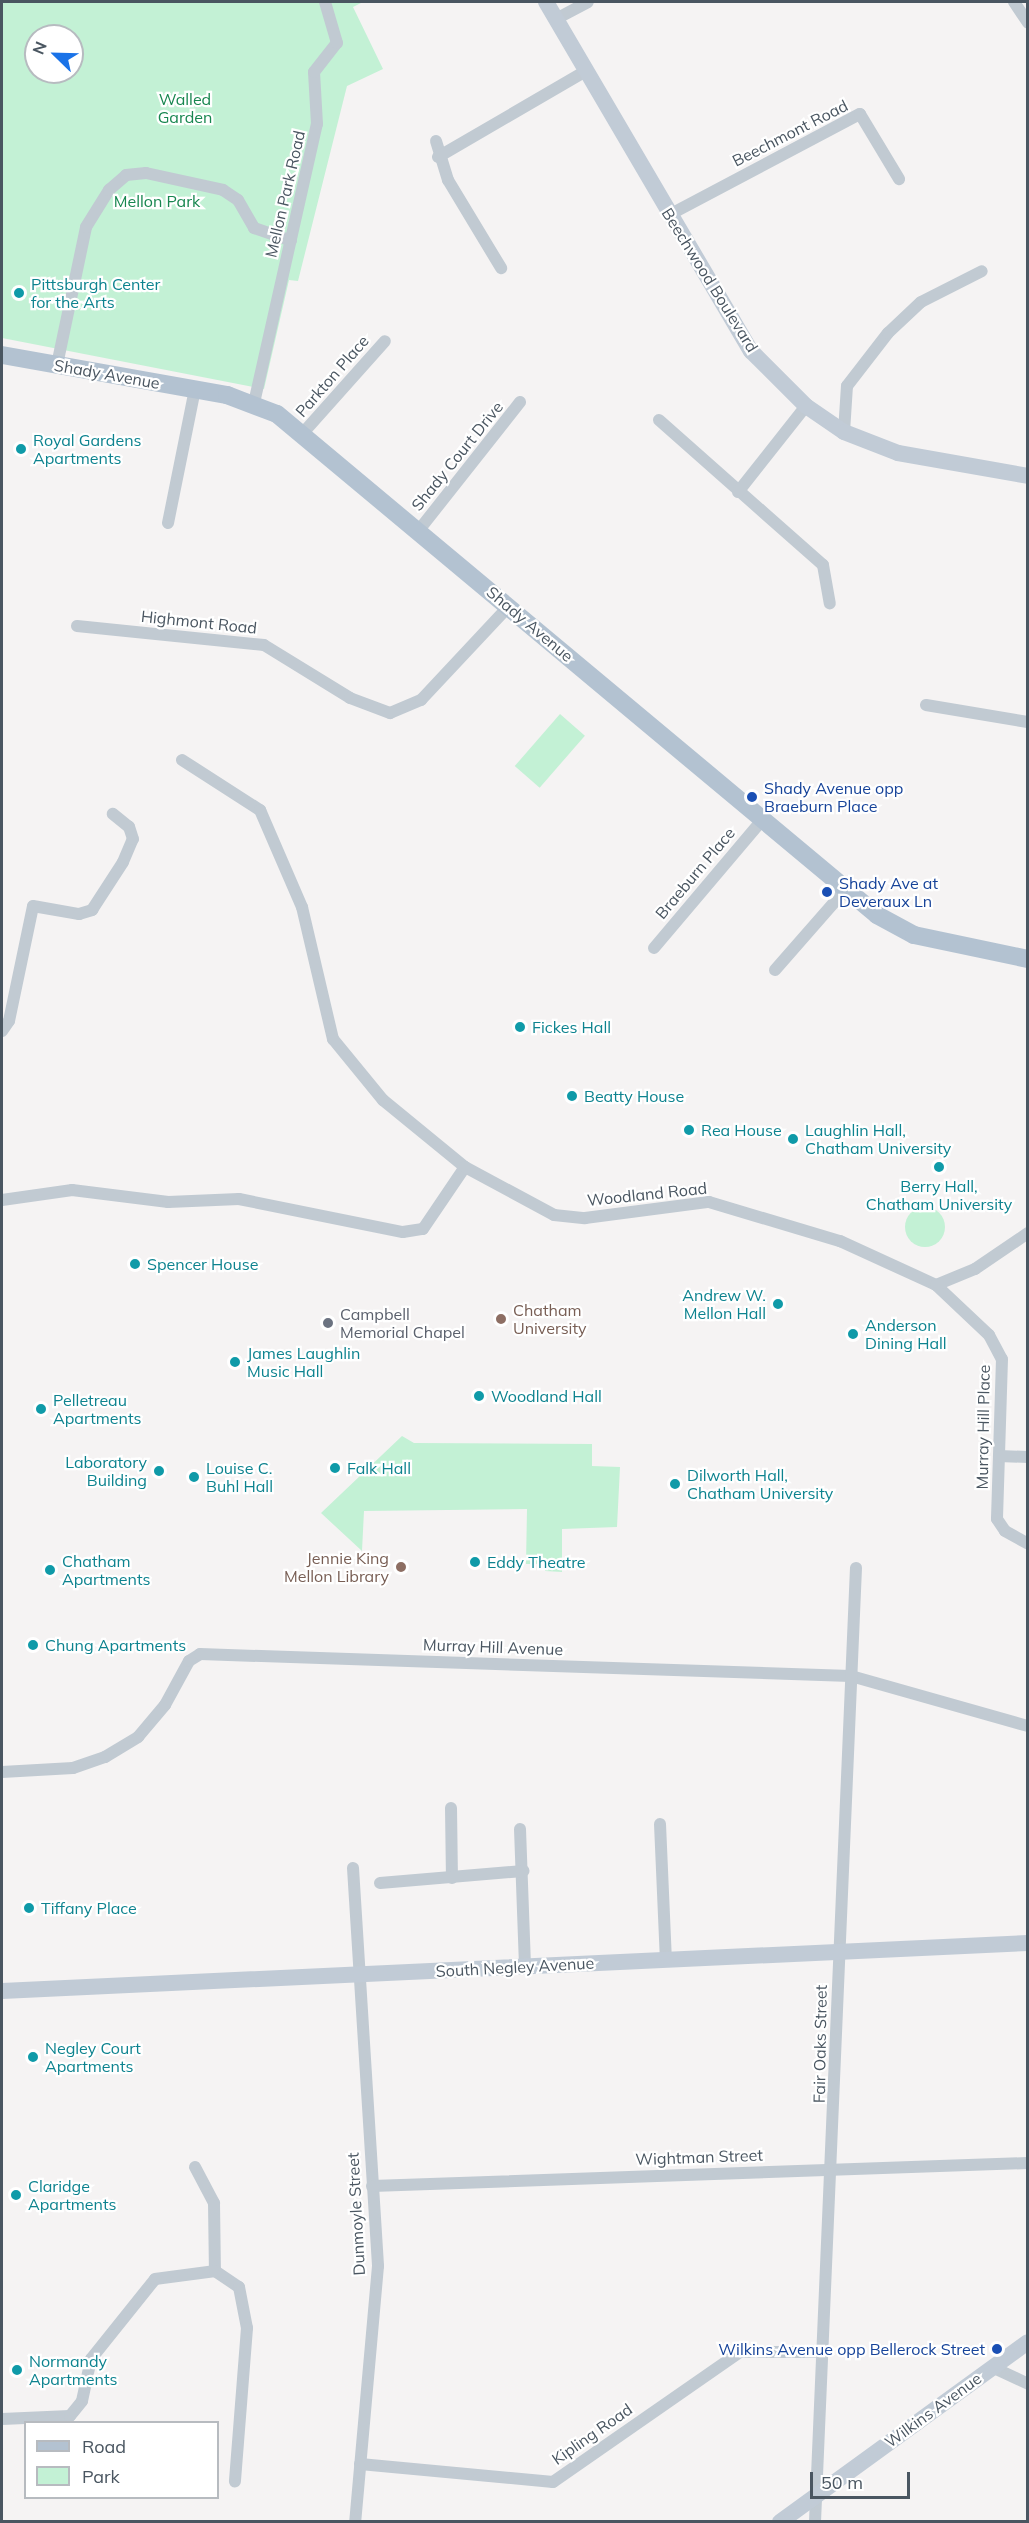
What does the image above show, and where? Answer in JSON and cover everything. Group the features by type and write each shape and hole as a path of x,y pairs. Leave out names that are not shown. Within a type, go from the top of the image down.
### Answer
{"main road":[{"name":"Beechwood Boulevard","path":"546,2 669,215 751,351 806,406 844,432 898,453 1028,476"},
{"name":"Shady Avenue","path":"2,355 254,403 303,433 845,890 914,935 1028,959"},
{"name":"South Negley Avenue","path":"2,1991 1028,1943"},
{"name":"Wilkins Avenue","path":"780,2522 1028,2342"}],"street":[{"name":"Mellon Park Road","path":"254,403 317,124 314,72 337,43 325,2"},
{"path":"556,19 588,2"},
{"path":"1014,2 1028,23"},
{"path":"438,157 586,71"},
{"name":"Beechmont Road","path":"669,215 860,114 899,179"},
{"path":"436,141 438,157 501,268"},
{"path":"57,364 84,234 109,190 126,174 146,173 223,190 238,200 254,228 291,241"},
{"path":"844,432 848,386 888,333 921,302 982,271"},
{"name":"Parkton Place","path":"303,433 385,341"},
{"path":"168,523 195,390"},
{"name":"Shady Court Drive","path":"419,530 520,402"},
{"path":"738,492 806,406"},
{"path":"659,420 823,565 830,603"},
{"name":"Highmont Road","path":"77,626 264,645 350,698 390,713 421,700 509,606"},
{"path":"926,705 1028,722"},
{"name":"Woodland Road","path":"182,760 260,810 302,907 333,1039 383,1100 465,1167 554,1215 585,1218 710,1202 840,1241 936,1285"},
{"path":"2,1031 9,1022 33,906 79,914 92,910 123,862 133,839 129,827 113,814"},
{"name":"Braeburn Place","path":"654,948 762,820"},
{"path":"775,970 845,890"},
{"path":"2,1200 72,1190 168,1202 239,1199 403,1232 423,1229 465,1167"},
{"path":"936,1285 975,1269 1028,1233"},
{"name":"Murray Hill Place","path":"936,1285 988,1335 1002,1359 997,1519 1005,1531 1028,1544"},
{"path":"999,1456 1028,1457"},
{"name":"Fair Oaks Street","path":"816,2521 834,2168 839,1951 856,1568"},
{"name":"Murray Hill Avenue","path":"2,1772 73,1768 105,1757 138,1737 165,1705 189,1661 200,1654 851,1676 1028,1726"},
{"path":"451,1808 452,1878"},
{"path":"660,1824 666,1960"},
{"path":"520,1829 525,1967"},
{"name":"Dunmoyle Street","path":"352,1868 357,1975 378,2266 355,2522"},
{"path":"380,1883 523,1871"},
{"name":"Wightman Street","path":"372,2186 834,2168 1028,2163"},
{"path":"195,2168 214,2203 215,2271"},
{"path":"2,2419 70,2416 82,2401 91,2360 155,2279 215,2271 239,2287 247,2328 236,2482"},
{"name":"Kipling Road","path":"360,2464 553,2481 740,2352 825,2352"},
{"path":"992,2367 1028,2384"}],"green space":[{"name":"Mellon Park","path":"2,2 363,2 353,7 383,69 347,86 298,281 289,280 264,389 2,338"},
{"path":"560,714 585,736 540,788 515,766"},
{"path":"925,1207 939,1213 945,1227 939,1241 925,1247 911,1241 905,1227 911,1213"},
{"path":"402,1436 414,1443 592,1444 592,1466 620,1467 617,1527 562,1529 562,1572 545,1571 545,1564 526,1564 527,1509 364,1511 362,1551 321,1513"}],"place":[{"name":"Pittsburgh Center for the Arts","path":"19,293"},
{"name":"Royal Gardens Apartments","path":"21,449"},
{"name":"Shady Avenue opp Braeburn Place","path":"752,797"},
{"name":"Shady Ave at Deveraux Ln","path":"827,892"},
{"name":"Fickes Hall","path":"520,1027"},
{"name":"Beatty House","path":"572,1096"},
{"name":"Rea House","path":"689,1130"},
{"name":"Laughlin Hall, Chatham University","path":"793,1139"},
{"name":"Berry Hall, Chatham University","path":"939,1167"},
{"name":"Spencer House","path":"135,1264"},
{"name":"Andrew W. Mellon Hall","path":"778,1304"},
{"name":"Chatham University","path":"501,1319"},
{"name":"Campbell Memorial Chapel","path":"328,1323"},
{"name":"Anderson Dining Hall","path":"853,1334"},
{"name":"James Laughlin Music Hall","path":"235,1362"},
{"name":"Woodland Hall","path":"479,1396"},
{"name":"Pelletreau Apartments","path":"41,1409"},
{"name":"Falk Hall","path":"335,1468"},
{"name":"Laboratory Building","path":"159,1471"},
{"name":"Louise C. Buhl Hall","path":"194,1477"},
{"name":"Dilworth Hall, Chatham University","path":"675,1484"},
{"name":"Eddy Theatre","path":"475,1562"},
{"name":"Jennie King Mellon Library","path":"401,1567"},
{"name":"Chatham Apartments","path":"50,1570"},
{"name":"Chung Apartments","path":"33,1645"},
{"name":"Tiffany Place","path":"29,1908"},
{"name":"Negley Court Apartments","path":"33,2057"},
{"name":"Claridge Apartments","path":"16,2195"},
{"name":"Wilkins Avenue opp Bellerock Street","path":"997,2349"},
{"name":"Normandy Apartments","path":"17,2370"}],"park label":[{"name":"Walled Garden","path":"185,108"}]}
